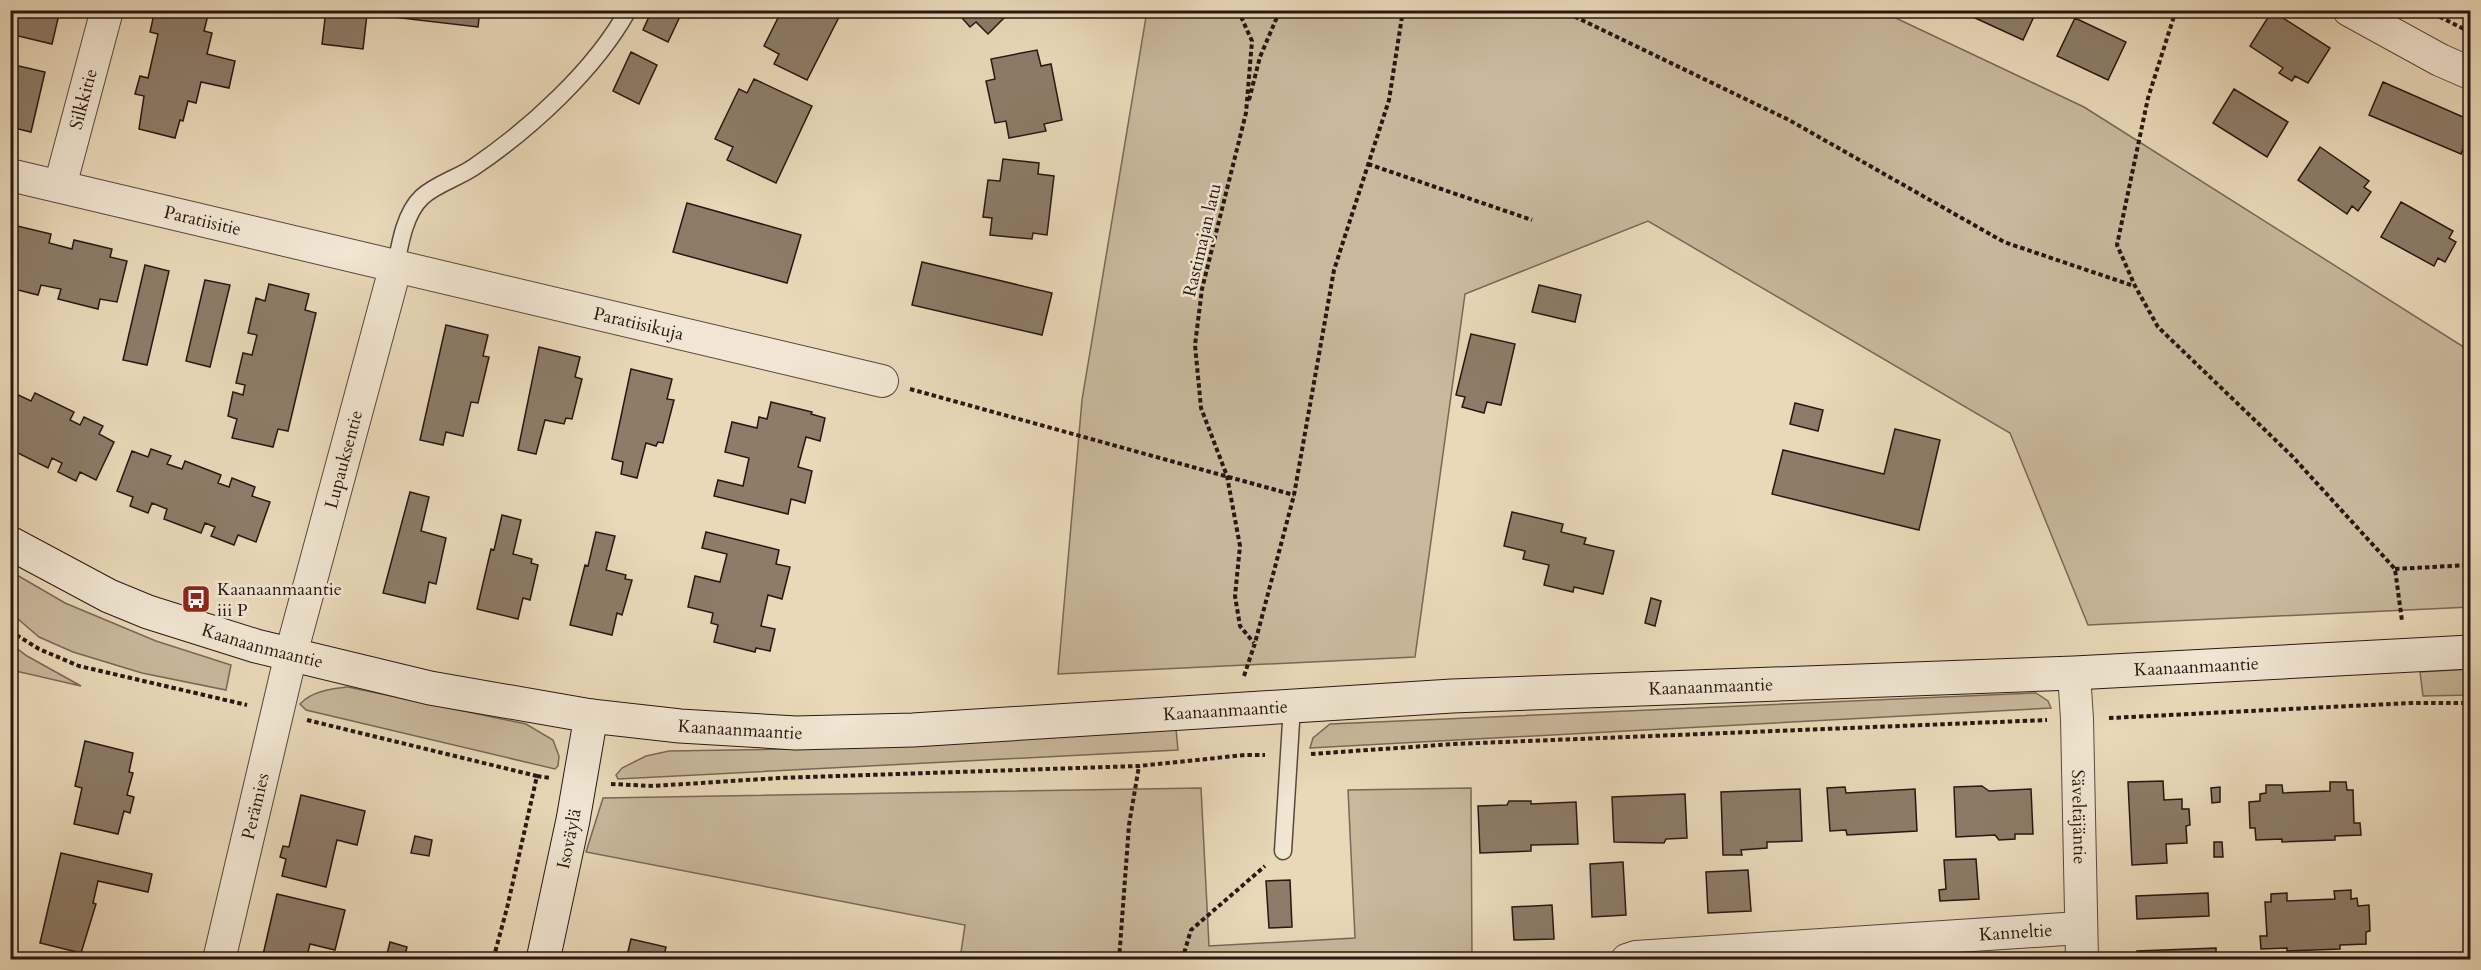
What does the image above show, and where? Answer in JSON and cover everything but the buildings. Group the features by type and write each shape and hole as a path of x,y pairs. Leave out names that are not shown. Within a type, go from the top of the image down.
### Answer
{"street":[{"name":"Silkkitie","path":"60,186 107,10"},
{"path":"2349,10 2440,60 2470,73"},
{"name":"Paratiisitie","path":"10,175 396,265"},
{"name":"Paratiisikuja","path":"396,265 882,381"},
{"name":"Lupauksentie","path":"291,654 396,265"},
{"name":"Kaanaanmaantie","path":"10,543 109,596 148,612 291,654 430,688 591,716 680,726 796,733 913,730 1452,696 2074,674 2470,652"},
{"name":"Perämies","path":"219,960 291,654"},
{"name":"Säveltäjäntie","path":"2074,674 2082,960"},
{"name":"Isoväylä","path":"543,960 580,783 591,716"},
{"name":"Kanneltie","path":"1627,960 1636,957 2080,928"}],"lane":[{"path":"396,265 401,238 412,210 422,196 474,167 571,87 615,33 628,10"},
{"path":"1283,851 1292,706"}],"path":[{"name":"Rastimajan latu","path":"1238,10 1252,41 1246,113 1202,289 1195,345 1201,408 1227,476 1240,546 1235,596 1240,626 1255,643"},
{"path":"1246,113 1260,57 1280,10"},
{"path":"1244,676 1255,643 1294,495 1334,270 1389,100 1403,10"},
{"path":"1561,10 1788,120 2004,242 2135,286"},
{"path":"2176,10 2148,98 2117,245 2135,286 2158,327 2292,456 2395,569 2402,621"},
{"path":"2426,10 2470,32"},
{"path":"1368,164 1532,220"},
{"path":"882,381 1294,495"},
{"path":"2395,569 2470,566"},
{"path":"10,631 39,649 79,666 537,776 580,783 653,786 778,778 1139,766 1245,755 1290,756 1454,744 2470,703"},
{"path":"1119,960 1129,825 1139,766"},
{"path":"493,960 537,776"},
{"path":"1182,960 1191,930 1283,851"}],"shaded area":[{"path":"1147,11 1881,11 2084,107 2470,351 2470,607 2088,625 2010,433 1648,221 1465,294 1415,657 1058,674 1082,400"},
{"path":"10,571 65,603 156,641 231,665 226,690 142,673 73,652 39,637 11,613"},
{"path":"11,644 27,656 81,686 11,670"},
{"path":"2470,669 2470,695 2423,696 2420,672"},
{"path":"348,687 526,724 553,740 559,756 558,766 555,769 306,710 300,704 316,693"},
{"path":"2036,693 2048,701 2051,708 1310,748 1313,738 1330,724"},
{"path":"1176,729 1178,750 618,779 616,775 622,768 646,756 669,751 788,749"},
{"path":"1201,788 1209,946 1355,938 1348,790 1471,788 1472,959 960,959 965,925 586,852 603,798"}],"place":[{"name":"Kaanaanmaantie iii P","path":"196,599"}]}
